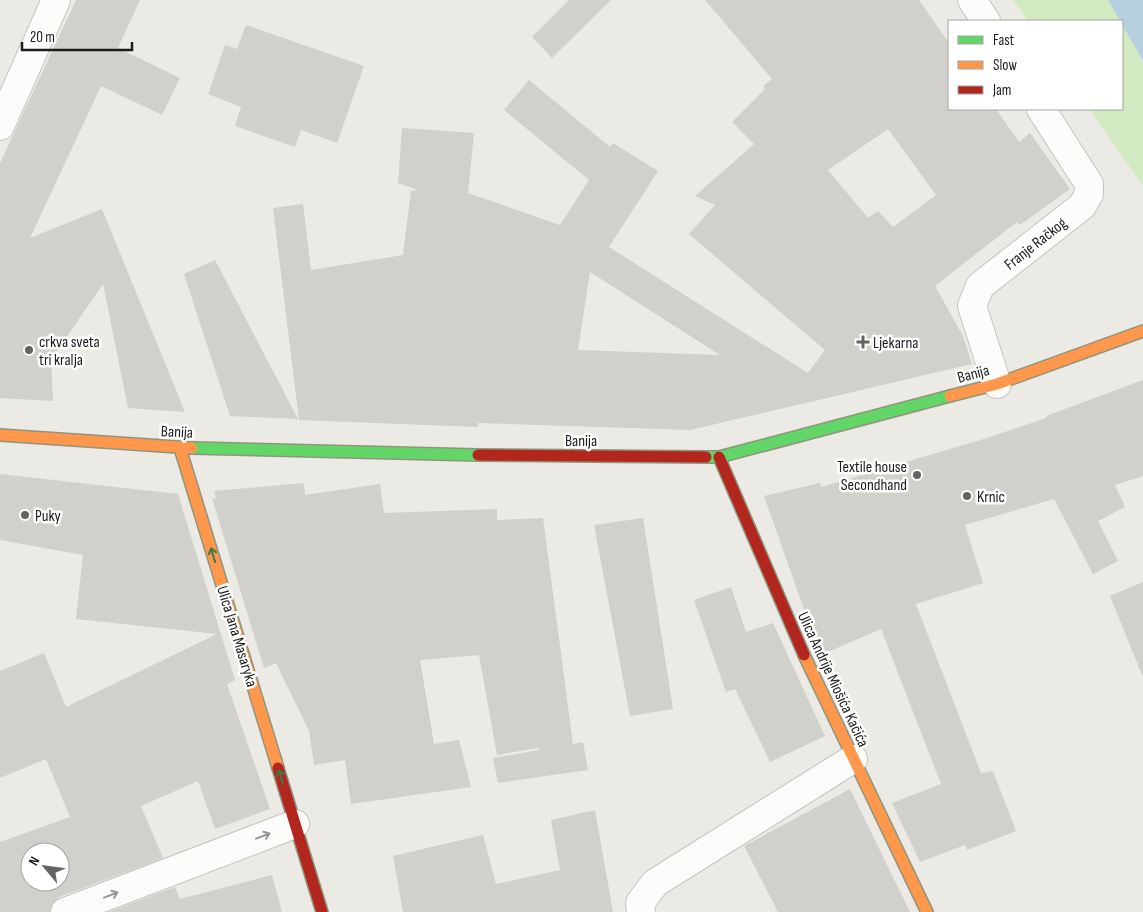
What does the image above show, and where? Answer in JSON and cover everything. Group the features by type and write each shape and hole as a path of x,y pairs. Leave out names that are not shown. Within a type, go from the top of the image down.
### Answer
{"main road":[{"name":"Banija","path":"0,435 180,448 517,456 719,456 997,384 1143,331"},
{"name":"Ulica Jana Masaryka","path":"180,448 322,912"},
{"name":"Ulica Andrije Miošića Kačića","path":"719,456 804,655 927,912"}],"street":[{"path":"0,126 56,0"},
{"path":"972,0 985,20"},
{"name":"Franje Račkog","path":"997,384 972,306 974,297 980,286 1082,206 1090,194 1089,184 1043,110"},
{"path":"641,912 640,903 655,882 853,759"},
{"path":"65,912 295,824"}],"green space":[{"path":"1013,0 1108,0 1119,20 1027,20"},
{"path":"1123,26 1143,61 1143,186 1090,110 1123,110"}],"water":[{"path":"1108,0 1143,0 1143,61 1123,26 1123,20 1119,20"}],"building":[{"path":"76,0 140,0 118,48 180,78 162,115 101,86 30,238 102,209 185,412 128,408 103,284 51,360 53,401 0,398 0,163"},
{"path":"569,0 611,0 552,58 532,37"},
{"path":"705,0 919,0 948,42 948,110 997,110 1019,142 1030,133 1070,189 1020,225 1017,222 935,286 963,336 972,364 690,430 478,423 478,427 299,420 273,208 303,204 311,270 403,255 411,191 418,190 398,183 402,128 474,133 468,193 560,225 589,180 504,110 529,80 610,147 613,143 658,171 609,247 808,373 825,350 689,234 715,205 695,196 754,144 732,122 765,89 763,86 772,79","holes":["888,129 936,195 893,227 878,211 868,218 828,170","590,272 720,355 578,350"]},
{"path":"246,25 364,66 337,143 301,130 295,147 235,126 241,107 208,94 225,45 237,49"},
{"path":"215,260 298,419 230,416 184,274"},
{"path":"1143,380 1143,476 1115,485 1125,507 1098,521 1118,561 1093,574 1054,499 965,525 983,583 916,604 981,773 993,771 1016,831 967,850 965,845 920,862 892,803 941,784 881,629 821,655 803,612 805,612 764,496 820,483 821,487 987,438 1046,418 1046,416"},
{"path":"0,474 178,494 235,680 227,684 270,809 215,829 198,781 141,806 163,858 59,897 53,903 50,912 0,912 0,842 70,817 46,759 0,778 0,671 44,653 66,707 217,634 76,619 83,555 0,540"},
{"path":"304,483 305,495 380,484 384,513 497,509 497,520 543,518 573,744 583,742 588,770 498,783 493,758 539,750 538,748 497,755 479,655 420,660 434,744 459,740 471,787 351,804 345,760 314,765 309,731 276,663 264,668 212,498 216,499 214,491"},
{"path":"643,518 673,709 630,716 594,525"},
{"path":"1143,582 1143,675 1142,675 1110,596"},
{"path":"731,587 746,632 773,623 825,736 770,762 735,689 726,692 694,600"},
{"path":"850,789 910,912 778,912 744,846"},
{"path":"595,810 613,912 403,912 393,856 483,835 496,884 560,870 551,820"},
{"path":"272,875 282,912 109,912 175,887 180,899"}],"traffic: fast":[{"path":"706,457 719,457 950,396"},
{"path":"192,448 478,455"}],"traffic: slow":[{"path":"950,396 997,384 1143,331"},
{"path":"0,435 192,448"},
{"path":"180,448 278,768"},
{"path":"804,655 927,912"}],"traffic: jam":[{"path":"478,455 706,457"},
{"path":"719,457 804,655"},
{"path":"278,768 322,912"}],"place":[{"name":"Ljekarna","path":"863,342"},
{"name":"crkva sveta tri kralja","path":"29,350"},
{"name":"Textile house Secondhand","path":"917,475"},
{"name":"Krnic","path":"967,496"},
{"name":"Puky","path":"25,515"}]}
